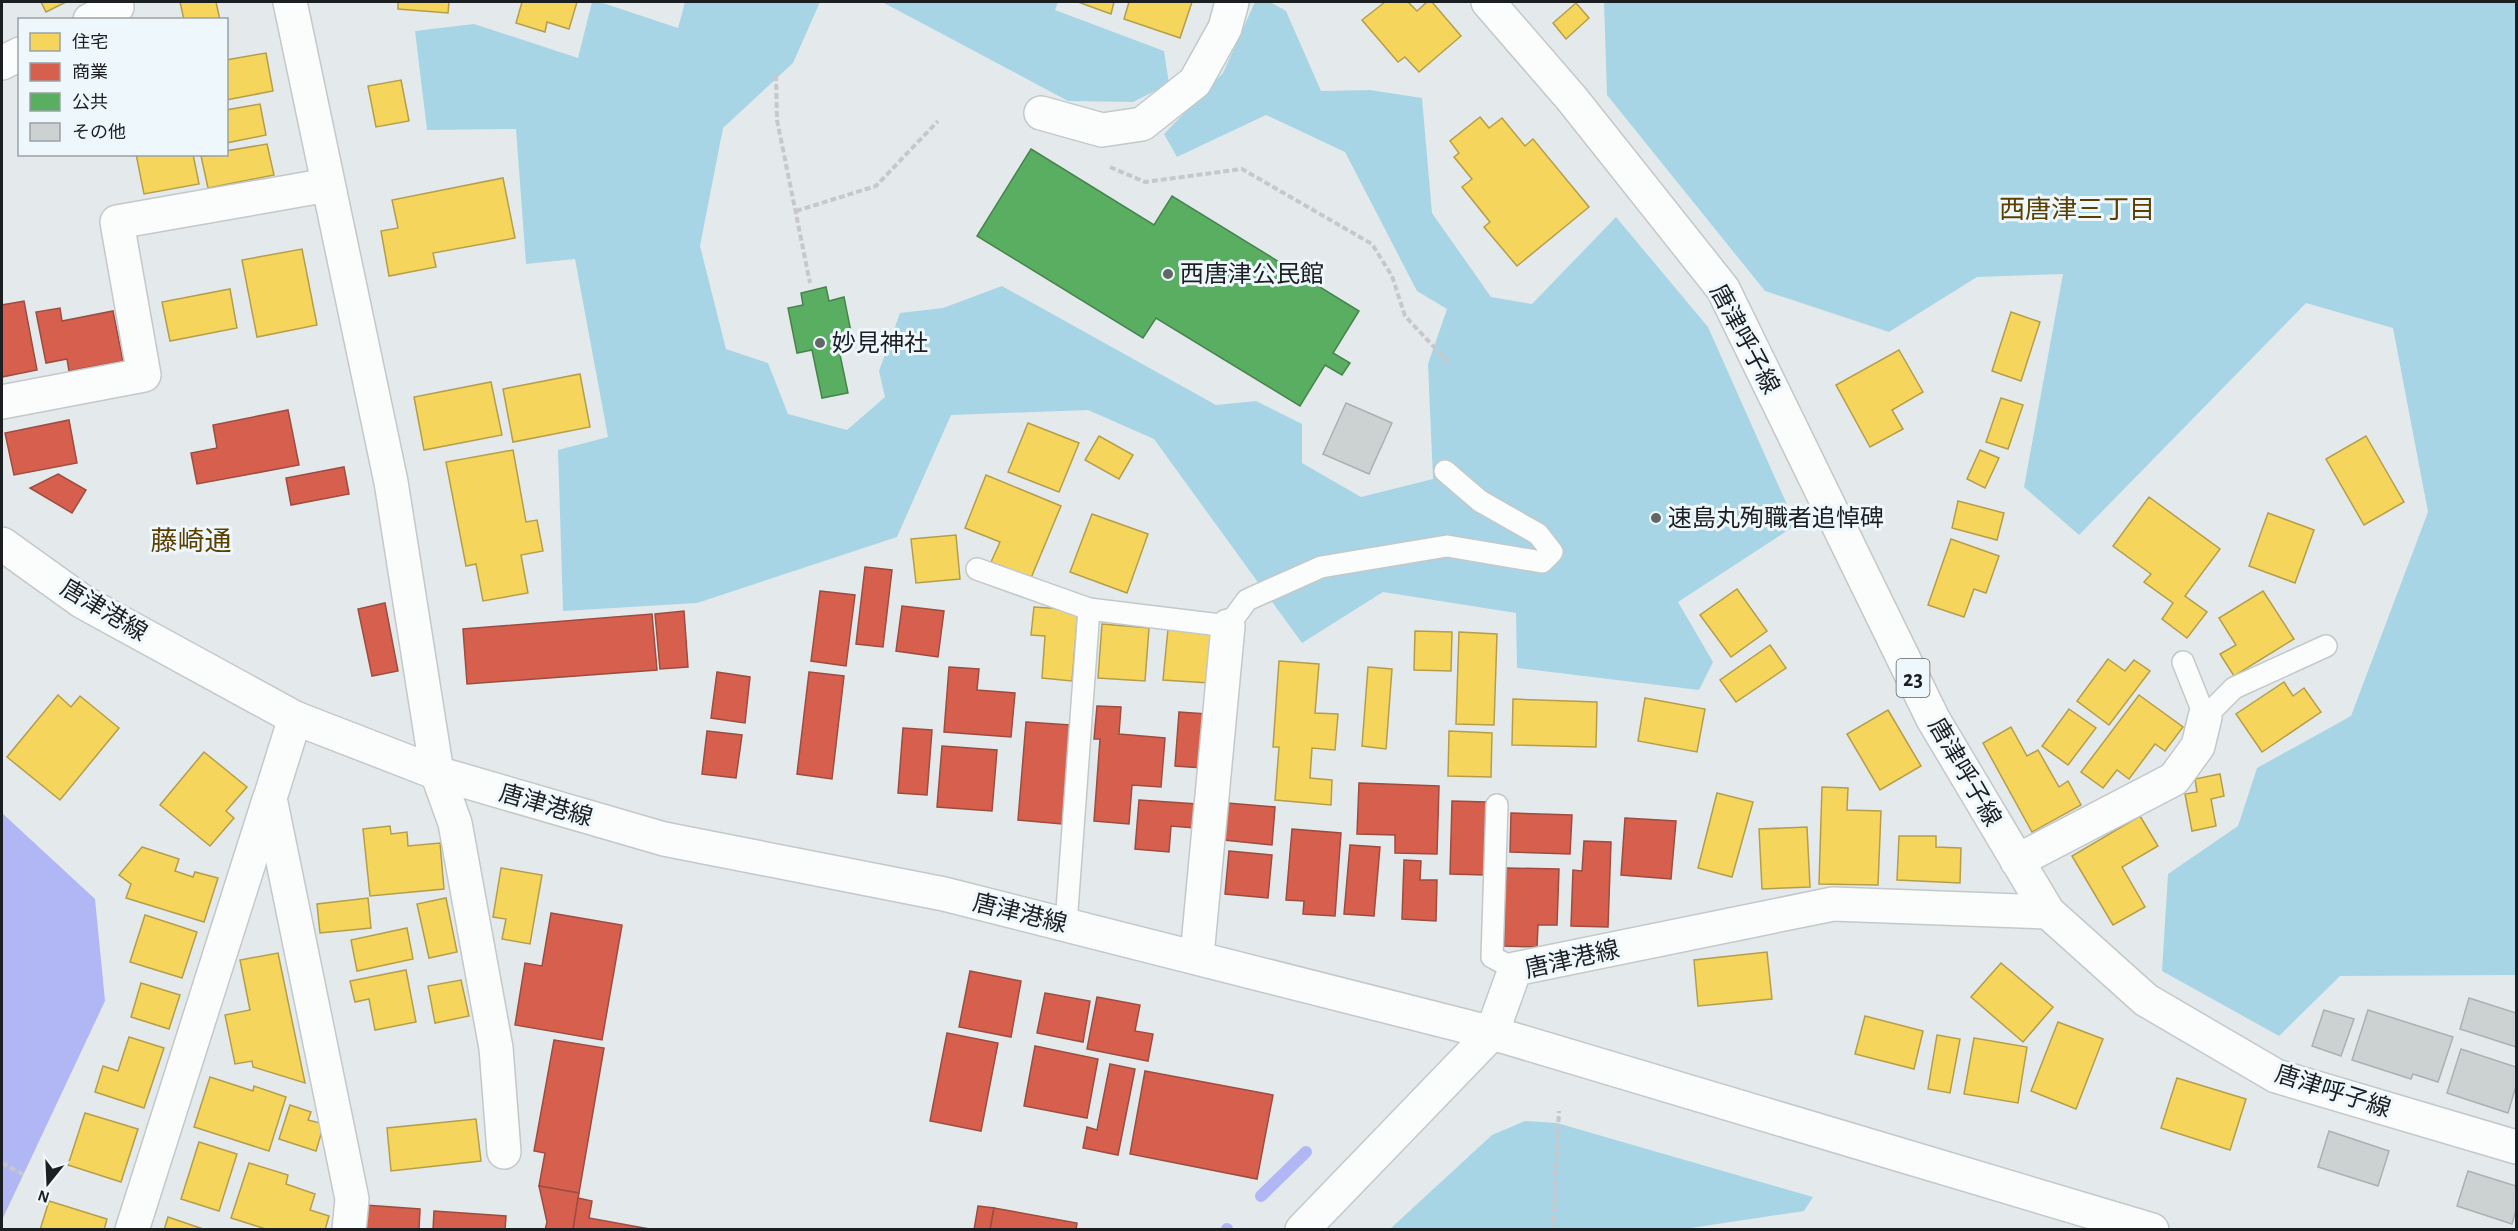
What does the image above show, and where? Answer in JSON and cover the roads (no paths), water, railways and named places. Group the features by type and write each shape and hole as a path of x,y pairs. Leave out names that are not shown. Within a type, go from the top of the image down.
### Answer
{"street":[{"path":"290,2 391,482 436,773 455,824 496,1048 504,1152"},
{"path":"1041,113 1102,130 1142,124 1195,82 1225,28 1232,2"},
{"name":"唐津呼子線","path":"1488,2 1572,99 1723,289 1933,719 2048,912 2146,1000 2276,1076 2517,1147"},
{"path":"2,63 18,55"},
{"path":"2,402 144,375 117,222 328,185"},
{"name":"唐津港線","path":"2,544 83,602 295,718 436,773 664,839 944,894 1492,1032 1515,969 1833,904 2048,912"},
{"path":"1197,956 1228,626"},
{"path":"2017,861 2174,779 2198,746 2205,717"},
{"path":"132,1230 295,718"},
{"path":"270,798 352,1199 349,1230"},
{"path":"1302,1230 1492,1032 2152,1230"}],"lane":[{"path":"976,569 1089,609 1228,626 1247,600 1321,567 1447,546 1542,562 1552,552 1538,534 1480,501 1445,471"},
{"path":"1066,924 1089,609"},
{"path":"2184,662 2205,717 2234,688 2326,646"},
{"path":"1497,805 1492,957 1515,969"}],"water":[{"path":"2,813 95,899 105,1001 2,1220"}],"waterway":[{"path":"1261,1196 1306,1152"}],"place":[{"name":"西唐津公民館","path":"1168,274"},
{"name":"妙見神社","path":"820,343"},
{"name":"速島丸殉職者追悼碑","path":"1656,518"}],"district":[{"name":"西唐津三丁目","path":"2077,209"},
{"name":"藤崎通","path":"191,541"}]}
